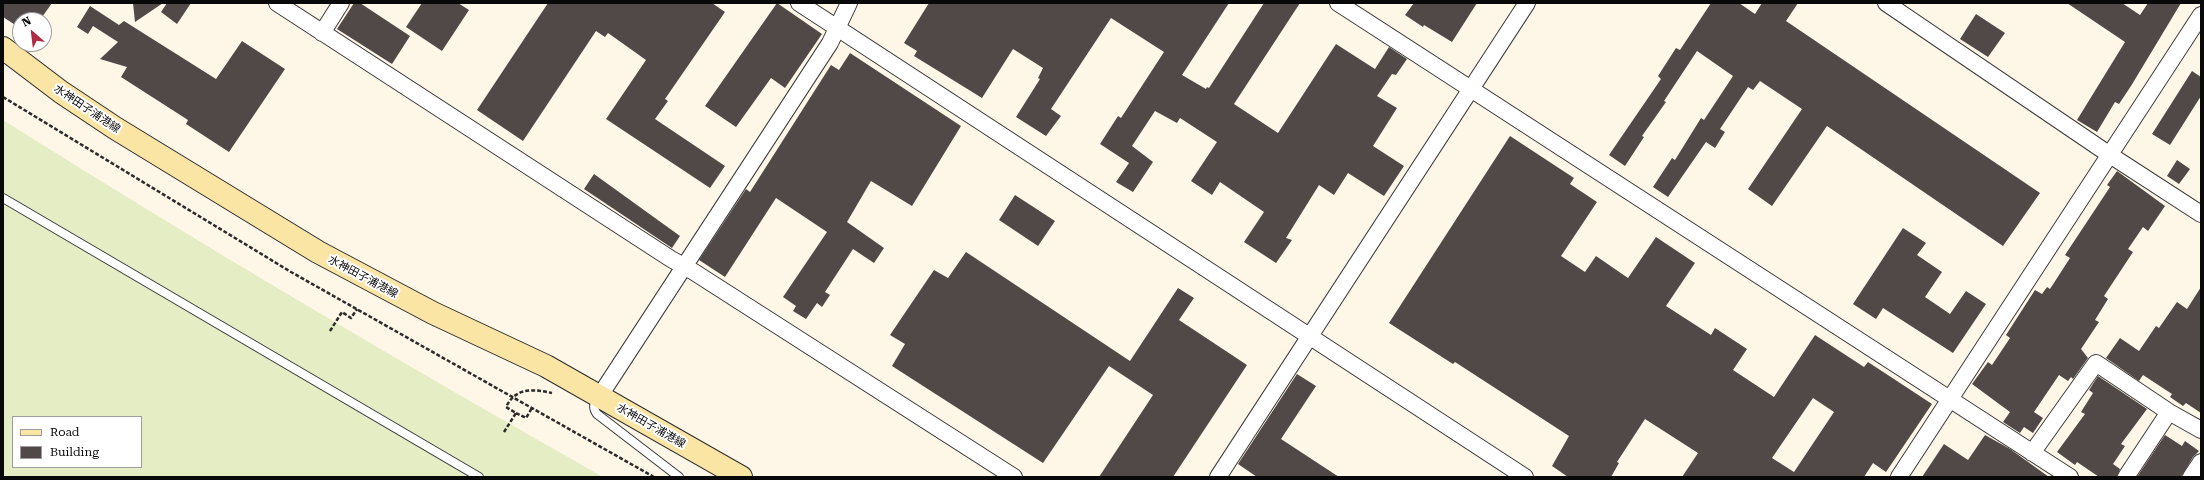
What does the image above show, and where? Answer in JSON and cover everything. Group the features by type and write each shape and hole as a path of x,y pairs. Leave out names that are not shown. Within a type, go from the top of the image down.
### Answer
{"main road":[{"name":"水神田子浦港線","path":"3,48 61,92 110,125 318,252 433,313 546,366 741,477"}],"street":[{"path":"277,3 683,266 1014,477"},
{"path":"322,33 341,3"},
{"path":"799,3 1525,477"},
{"path":"599,396 830,42 849,3"},
{"path":"1338,3 2070,477"},
{"path":"1218,477 1527,3"},
{"path":"1886,3 2110,155 2201,214"},
{"path":"1899,477 1951,400 2201,15"},
{"path":"2032,453 2096,363 2168,412 2201,430"},
{"path":"2126,477 2168,412"},
{"path":"2192,477 2201,462"}],"lane":[{"path":"3,198 480,477"},
{"path":"599,396 594,405 597,414 679,477"}],"path":[{"path":"3,97 291,272 654,477"},
{"path":"330,332 342,312 351,318 357,309"},
{"path":"532,408 526,418 506,408 513,397 521,392 534,389 554,393"},
{"path":"504,432 516,413"}],"green space":[{"path":"3,120 151,212 301,302 603,477 3,477"}],"building":[{"path":"3,3 52,3 46,12 12,12 12,23 3,17"},
{"path":"133,3 163,3 135,22"},
{"path":"167,3 191,3 177,24 161,12"},
{"path":"354,3 360,3 410,36 392,64 337,29"},
{"path":"422,3 458,3 469,10 442,51 406,27"},
{"path":"548,3 712,3 725,12 665,99 668,101 655,119 725,166 710,188 606,119 646,60 608,33 605,37 596,31 523,141 477,110"},
{"path":"777,3 822,34 785,88 771,78 736,127 705,106"},
{"path":"929,3 1229,3 1182,75 1206,89 1207,87 1209,88 1264,3 1300,3 1234,104 1278,133 1336,44 1375,69 1389,47 1407,59 1396,75 1392,74 1377,96 1397,108 1373,146 1404,166 1384,196 1348,173 1334,195 1319,185 1286,238 1292,240 1276,263 1244,242 1264,212 1220,182 1212,195 1191,181 1217,142 1180,118 1177,123 1155,111 1132,146 1153,162 1133,192 1116,182 1129,163 1100,144 1118,116 1121,118 1164,52 1111,18 1051,109 1061,116 1046,136 1016,117 1040,79 1038,78 1043,68 1013,49 982,98 914,56 917,51 904,43"},
{"path":"1414,3 1477,3 1452,42 1424,25 1423,27 1405,15"},
{"path":"1711,3 1739,3 1755,14 1762,3 1798,3 1786,21 2040,193 2003,246 1827,126 1772,206 1748,189 1802,109 1760,81 1753,90 1748,87 1720,129 1725,132 1715,148 1706,142 1668,197 1653,187 1672,158 1675,160 1701,118 1704,120 1733,76 1697,51 1664,101 1666,102 1642,136 1644,137 1625,166 1609,155 1661,79 1658,76 1676,48 1680,50"},
{"path":"2067,3 2122,3 2140,15 2148,3 2181,3 2131,86 2119,104 2115,102 2097,132 2077,120 2125,42"},
{"path":"90,6 119,25 124,21 216,79 242,41 285,69 229,152 186,124 188,120 121,77 127,67 100,59 118,42 93,26 88,34 77,27"},
{"path":"1976,14 2005,33 1988,57 1960,39"},
{"path":"850,53 961,126 912,206 871,181 847,222 884,248 874,263 853,249 825,292 830,295 822,307 817,303 806,319 793,311 796,306 783,297 827,232 776,198 725,277 699,260 746,189 750,192 831,65 839,70"},
{"path":"2192,71 2201,77 2201,96 2170,145 2152,134"},
{"path":"1510,136 1574,178 1570,184 1597,202 1561,256 1585,272 1596,256 1628,278 1656,237 1695,263 1666,306 1711,335 1715,328 1747,349 1733,370 1774,397 1815,335 1864,367 1868,362 1932,404 1886,472 1873,463 1864,477 1682,477 1698,453 1645,419 1617,462 1619,463 1611,477 1568,477 1552,466 1569,436 1455,362 1453,364 1389,323","holes":["1813,398 1834,412 1794,472 1772,458"]},
{"path":"2177,160 2190,169 2179,184 2167,176"},
{"path":"2117,171 2165,206 2148,231 2143,227 2128,249 2133,252 2104,296 2108,299 2095,320 2099,322 2081,349 2088,358 2073,379 2071,377 2068,381 2059,375 2034,412 2043,418 2033,433 2024,427 2020,433 2003,422 2010,412 1972,384 1988,362 1992,365 2010,338 2006,335 2035,290 2042,294 2047,287 2050,289 2070,258 2065,255 2110,187 2107,185"},
{"path":"594,174 680,236 672,248 584,189"},
{"path":"1015,195 1055,221 1038,246 999,220"},
{"path":"1903,228 1926,243 1917,255 1942,272 1925,297 1950,314 1966,291 1986,304 1953,353 1883,308 1876,319 1853,304"},
{"path":"966,252 1130,361 1178,288 1194,298 1179,320 1247,365 1173,477 1099,477 1153,395 1109,366 1043,463 892,366 905,344 890,335 934,270 948,278"},
{"path":"2201,287 2201,413 2186,403 2183,406 2170,397 2172,394 2143,375 2139,381 2106,358 2120,338 2139,351 2156,326 2159,328 2177,302 2187,309"},
{"path":"1297,374 1316,386 1281,439 1339,477 1257,477 1238,464"},
{"path":"2098,376 2147,409 2121,444 2125,446 2113,464 2120,469 2117,477 2099,477 2077,462 2075,465 2057,452 2085,414 2081,412 2093,393 2089,390"},
{"path":"1985,435 2010,449 2049,477 1922,477 1944,444 1968,460"},
{"path":"2165,435 2182,446 2185,441 2199,451 2193,457 2181,477 2137,477"}]}
